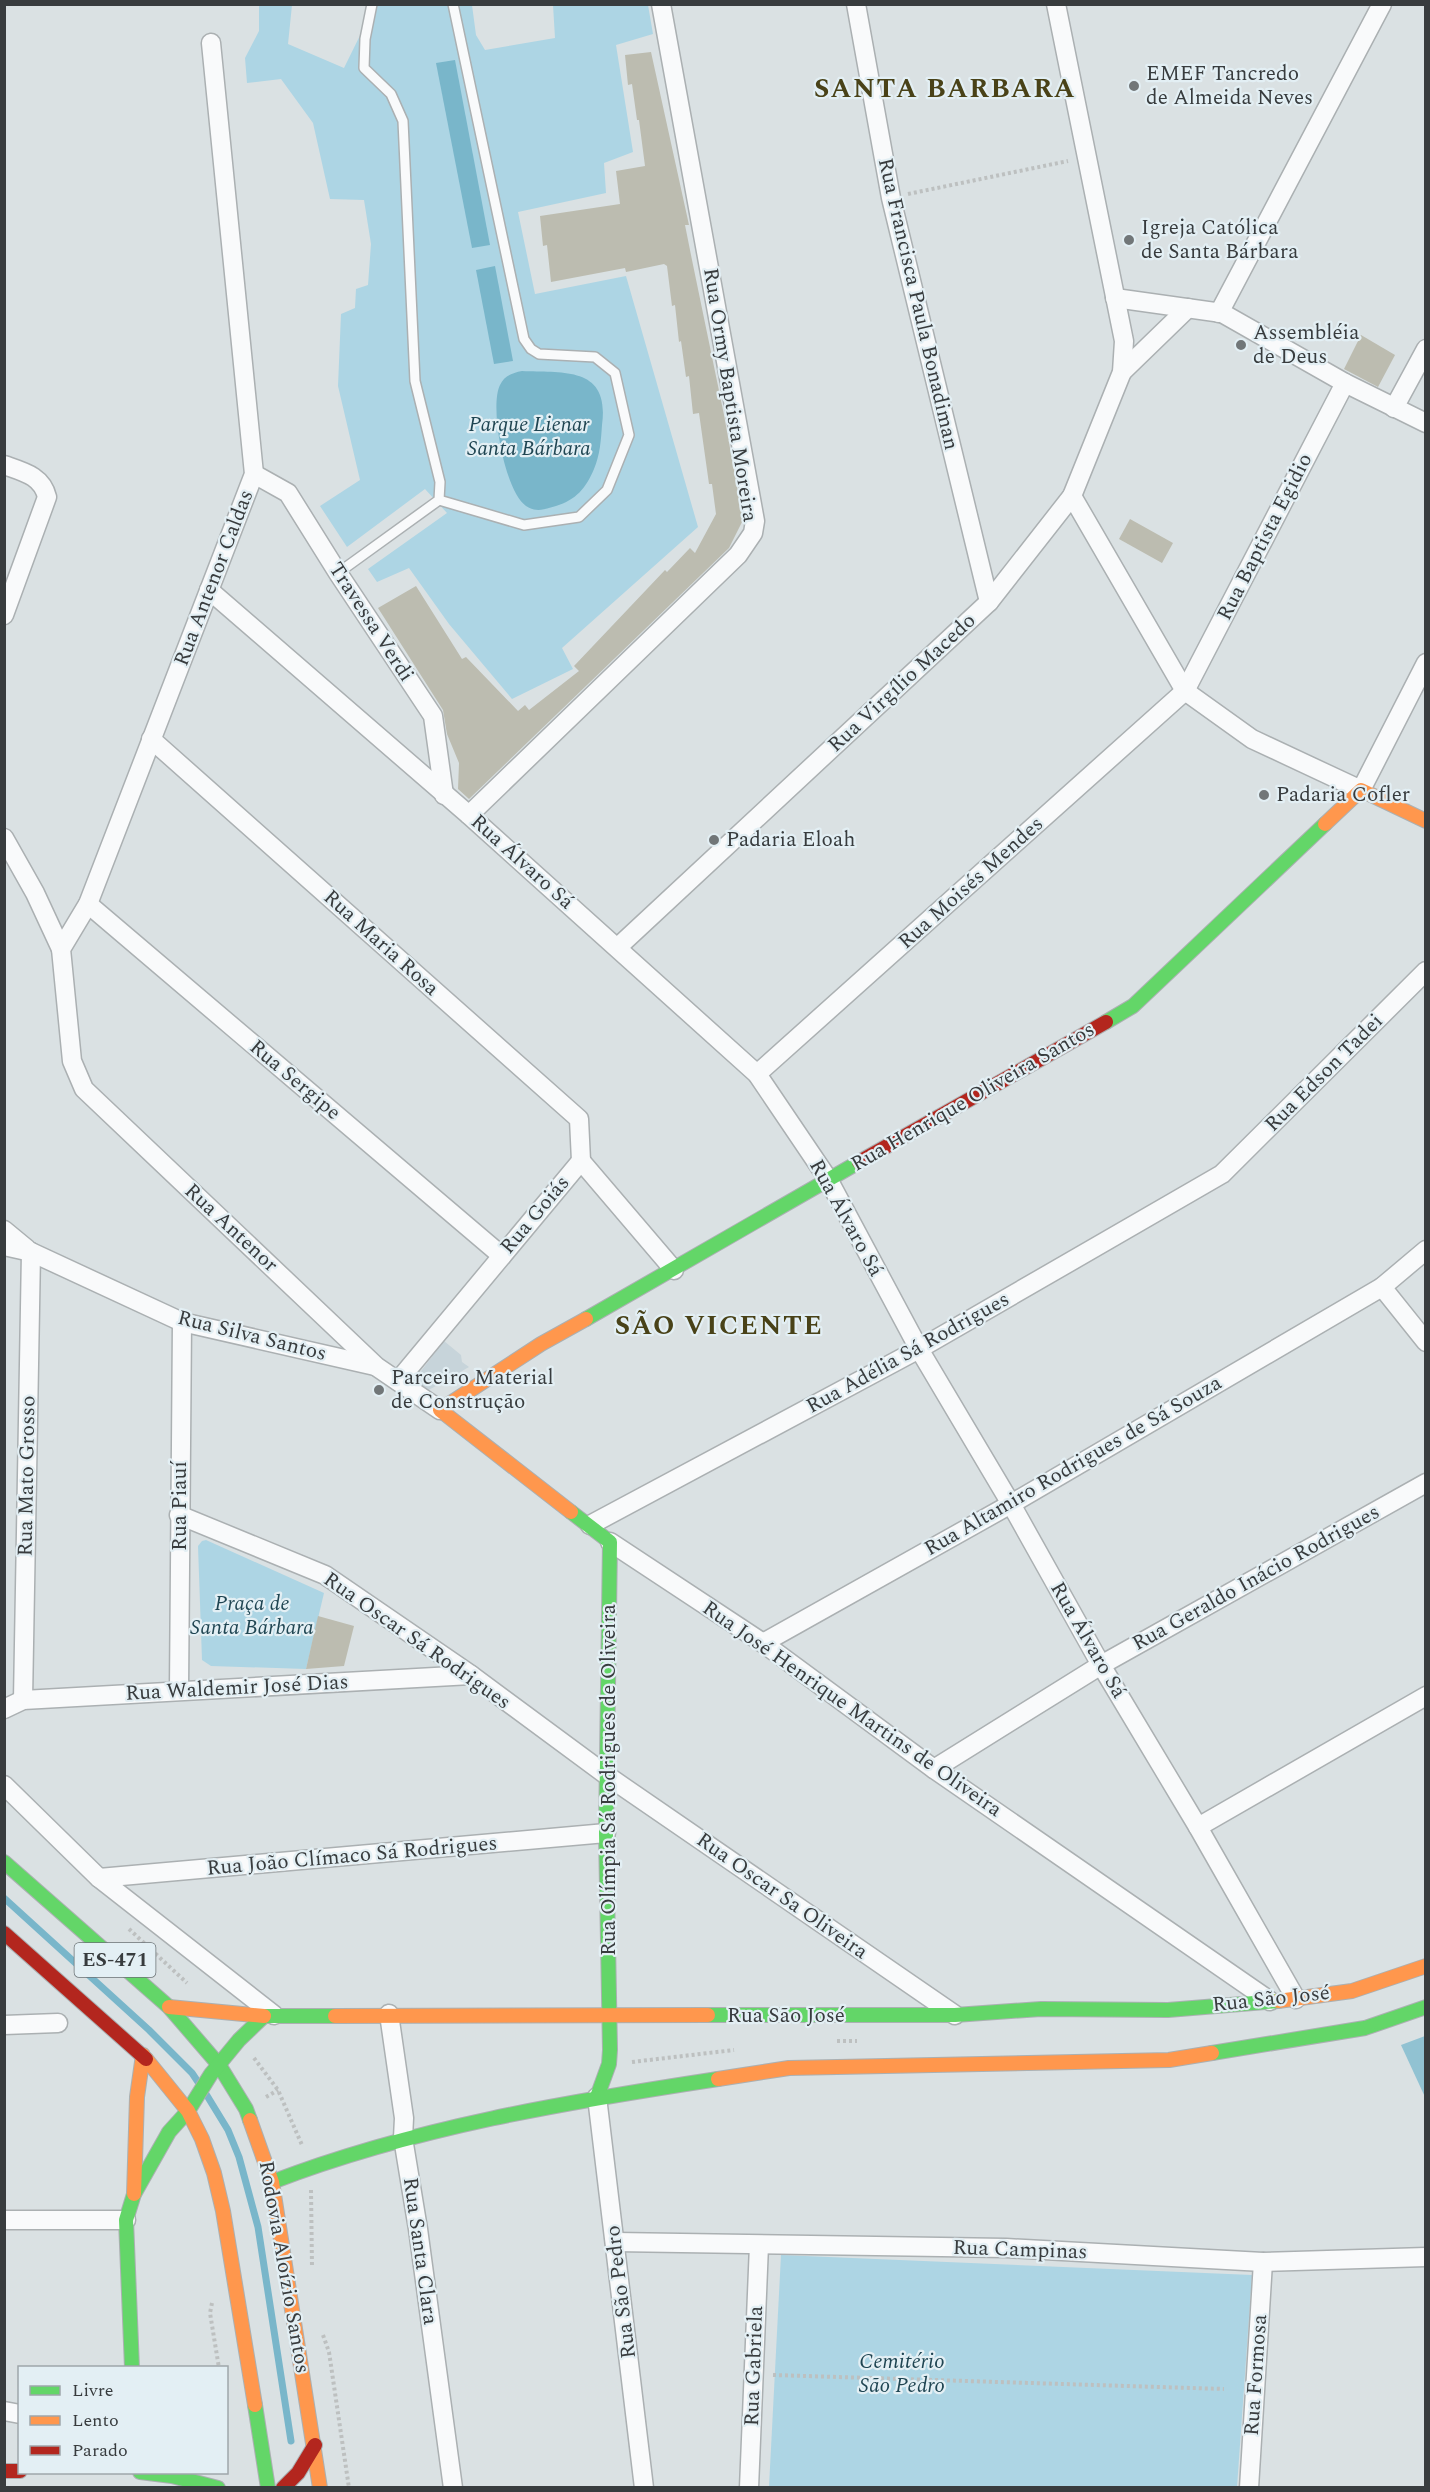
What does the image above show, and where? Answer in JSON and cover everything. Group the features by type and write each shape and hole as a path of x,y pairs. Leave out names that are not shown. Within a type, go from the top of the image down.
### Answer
{"main road":[{"path":"1361,790 1425,821"},
{"name":"Rua Henrique Oliveira Santos","path":"440,1410 541,1344 1133,1006 1361,790"},
{"name":"Rua José Henrique Martins de Oliveira","path":"440,1410 610,1542"},
{"name":"Rua Olímpia Sá Rodrigues de Oliveira","path":"597,2097 609,2064 606,1833 609,1777 610,1542"},
{"name":"Rodovia Aloízio Santos","path":"4,1862 170,2007 246,2109 272,2182 321,2487"},
{"name":"ES-471","path":"4,1934 143,2055 191,2106 211,2164 223,2211 268,2487"},
{"name":"Rua São José","path":"170,2007 270,2016 389,2014 610,2017 955,2015 1041,2009 1168,2010 1296,1999 1352,1991 1425,1966"},
{"name":"Rua São José","path":"272,2182 311,2166 403,2138 597,2097 789,2068 1168,2060 1365,2028 1425,2007"},
{"path":"132,2366 126,2220 134,2194 169,2132 191,2106 215,2070 239,2040 270,2016"},
{"path":"134,2194 137,2097 143,2055"},
{"path":"283,2487 298,2473 315,2445"},
{"path":"156,2474 218,2487"}],"street":[{"name":"Rua Ormy Baptista Moreira","path":"469,815 738,555 754,527 755,521 661,4"},
{"name":"Rua Francisca Paula Bonadiman","path":"856,4 891,198 988,602"},
{"name":"Rua Virgílio Macedo","path":"618,947 988,602 1072,496 1122,372 1124,341 1056,4"},
{"path":"1220,313 1382,4"},
{"name":"Rua Antenor Caldas","path":"60,949 88,904 254,474 211,43"},
{"path":"1115,298 1220,313 1345,383 1425,423"},
{"name":"Rua Virgílio Macedo","path":"1122,372 1188,309"},
{"path":"1394,408 1425,349"},
{"name":"Rua Baptista Egidio","path":"1185,691 1345,383"},
{"path":"4,465 33,476 44,485 47,497 4,615"},
{"name":"Travessa Verdi","path":"254,474 288,493 433,716 444,795"},
{"path":"1072,496 1185,691 1252,739 1361,790 1425,663"},
{"name":"Rua Álvaro Sá","path":"209,590 469,815 757,1074 828,1179 919,1349 1011,1504 1101,1665 1198,1827 1296,1999"},
{"name":"Rua Moisés Mendes","path":"757,1074 1185,691"},
{"name":"Rua Maria Rosa","path":"151,739 579,1119 580,1161"},
{"path":"4,838 35,893 60,949"},
{"name":"Rua Sergipe","path":"88,904 502,1256"},
{"name":"Rua Antenor","path":"60,949 72,1060 84,1089 377,1367"},
{"name":"Rua Edson Tadei","path":"1222,1174 1425,971"},
{"name":"Rua Goiás","path":"398,1381 580,1161 674,1270"},
{"name":"Rua Adélia Sá Rodrigues","path":"590,1525 919,1349 1222,1174"},
{"name":"Rua Silva Santos","path":"4,1230 31,1252"},
{"name":"Rua Silva Santos","path":"4,1246 31,1252 182,1322 377,1367"},
{"name":"Rua Altamiro Rodrigues de Sá Souza","path":"763,1643 1011,1504 1382,1287 1425,1250"},
{"name":"Rua Mato Grosso","path":"23,1700 31,1252"},
{"path":"1382,1287 1425,1342"},
{"name":"Rua Piauí","path":"179,1690 182,1322"},
{"path":"377,1367 440,1410"},
{"name":"Rua Geraldo Inácio Rodrigues","path":"934,1769 1101,1665 1425,1483"},
{"name":"Rua Oscar Sá Rodrigues","path":"179,1515 325,1575 471,1676 609,1777"},
{"name":"Rua José Henrique Martins de Oliveira","path":"610,1542 763,1643 934,1769 1270,2001"},
{"name":"Rua Waldemir José Dias","path":"4,1709 23,1700 471,1676"},
{"path":"1198,1827 1425,1696"},
{"name":"Rua Oscar Sa Oliveira","path":"609,1777 955,2015"},
{"path":"4,1785 99,1878 270,2016"},
{"name":"Rua João Clímaco Sá Rodrigues","path":"99,1878 606,1833"},
{"name":"Rua Santa Clara","path":"389,2014 404,2118 403,2138 418,2229 453,2487"},
{"path":"4,2025 58,2023"},
{"name":"Rua São Pedro","path":"597,2097 644,2487"},
{"path":"4,2220 126,2220"},
{"name":"Rua Campinas","path":"615,2242 1006,2248 1263,2262 1425,2257"},
{"name":"Rua Gabriela","path":"749,2487 759,2245"},
{"name":"Rua Formosa","path":"1249,2487 1263,2262"}],"lane":[{"path":"372,4 365,39 364,68 391,94 403,121 415,381 440,482 439,500"},
{"path":"439,500 524,525 579,517 608,490 629,435 615,373 595,357 539,354 531,349 524,339 453,4"},
{"path":"338,573 439,500"}],"path":[{"path":"891,198 1087,157"},
{"path":"321,2330 329,2352 349,2487"},
{"path":"754,2374 1224,2389"}],"shaded area":[{"path":"455,60 490,245 472,248 436,63"},
{"path":"495,266 513,361 494,364 476,270"},
{"path":"522,371 568,373 581,377 599,392 603,406 599,453 588,482 569,500 541,510 526,506 518,498 506,467 498,429 496,411 500,385 509,375"},
{"name":"Parceiro Material de Construção","path":"444,1341 461,1355 462,1362 469,1367 427,1391 415,1379"},
{"path":"1425,2036 1425,2097 1401,2045"}],"green space":[{"name":"Parque Lienar Santa Bárbara","path":"259,5 292,5 288,44 344,68 375,5 472,5 476,35 485,50 555,38 553,5 648,5 653,34 616,45 633,152 604,163 606,193 518,212 535,294 626,276 698,527 562,648 573,669 512,699 449,624 409,568 377,582 368,569 447,513 425,489 347,547 320,506 360,480 338,386 341,314 355,308 356,289 368,285 371,244 364,200 330,199 313,123 281,79 247,83 245,58 259,31"},
{"name":"Praça de Santa Bárbara","path":"206,1540 324,1593 306,1669 211,1666 202,1660 198,1546"},
{"name":"Cemitério São Pedro","path":"781,2255 1252,2275 1237,2487 769,2487"}],"building":[{"path":"651,52 689,225 685,225 743,520 729,548 469,799 458,789 459,763 447,734 443,710 378,608 416,586 462,659 466,657 518,711 525,705 529,710 579,671 574,666 665,570 667,572 690,548 695,553 716,514 712,484 709,484 699,413 693,414 689,376 686,377 675,305 672,306 667,266 664,264 626,272 625,268 551,282 547,245 543,246 540,216 620,204 616,171 645,166 632,84 628,85 625,55"},
{"path":"1361,335 1395,355 1378,387 1344,369"},
{"path":"1130,519 1173,543 1162,563 1119,539"},
{"path":"318,1616 354,1626 344,1666 306,1669"}],"waterway":[{"path":"4,1898 149,2030 192,2073 198,2082"},
{"path":"206,2094 228,2130 239,2157 258,2227 291,2441"}],"traffic: fast":[{"path":"1106,1022 1133,1006 1325,824"},
{"path":"586,1319 859,1162"},
{"path":"571,1512 610,1542 606,1833 610,2050 609,2064 597,2097"},
{"path":"4,1862 169,2007 219,2065 246,2109 250,2120"},
{"path":"708,2015 955,2015 1041,2009 1168,2010 1278,2001"},
{"path":"1212,2053 1365,2028 1426,2007"},
{"path":"132,2366 126,2220 134,2194 169,2132 188,2111 211,2074 239,2040 264,2016 335,2016"},
{"path":"272,2182 381,2146 492,2118 718,2079"},
{"path":"255,2405 268,2488"},
{"path":"156,2474 218,2488"}],"traffic: slow":[{"path":"1325,824 1361,790 1426,821"},
{"path":"571,1512 440,1410 541,1344 586,1319"},
{"path":"1278,2001 1352,1991 1426,1966"},
{"path":"169,2007 264,2016"},
{"path":"335,2016 708,2015"},
{"path":"718,2079 789,2068 1169,2060 1212,2053"},
{"path":"134,2194 137,2097 143,2055"},
{"path":"146,2059 188,2111 202,2139 214,2173 223,2211 255,2405"},
{"path":"250,2120 272,2182 320,2488"}],"traffic: jam":[{"path":"859,1162 1106,1022"},
{"path":"4,1933 146,2059"},
{"path":"283,2488 298,2473 315,2445"},
{"path":"4,2471 18,2471"}],"place":[{"name":"EMEF Tancredo de Almeida Neves","path":"1134,86"},
{"name":"Igreja Católica de Santa Bárbara","path":"1129,240"},
{"name":"Assembléia de Deus","path":"1241,345"},
{"name":"Padaria Cofler","path":"1264,795"},
{"name":"Padaria Eloah","path":"714,840"},
{"name":"Parceiro Material de Construção","path":"379,1390"}],"district":[{"name":"SANTA BARBARA","path":"945,89"},
{"name":"SÃO VICENTE","path":"719,1326"}]}
